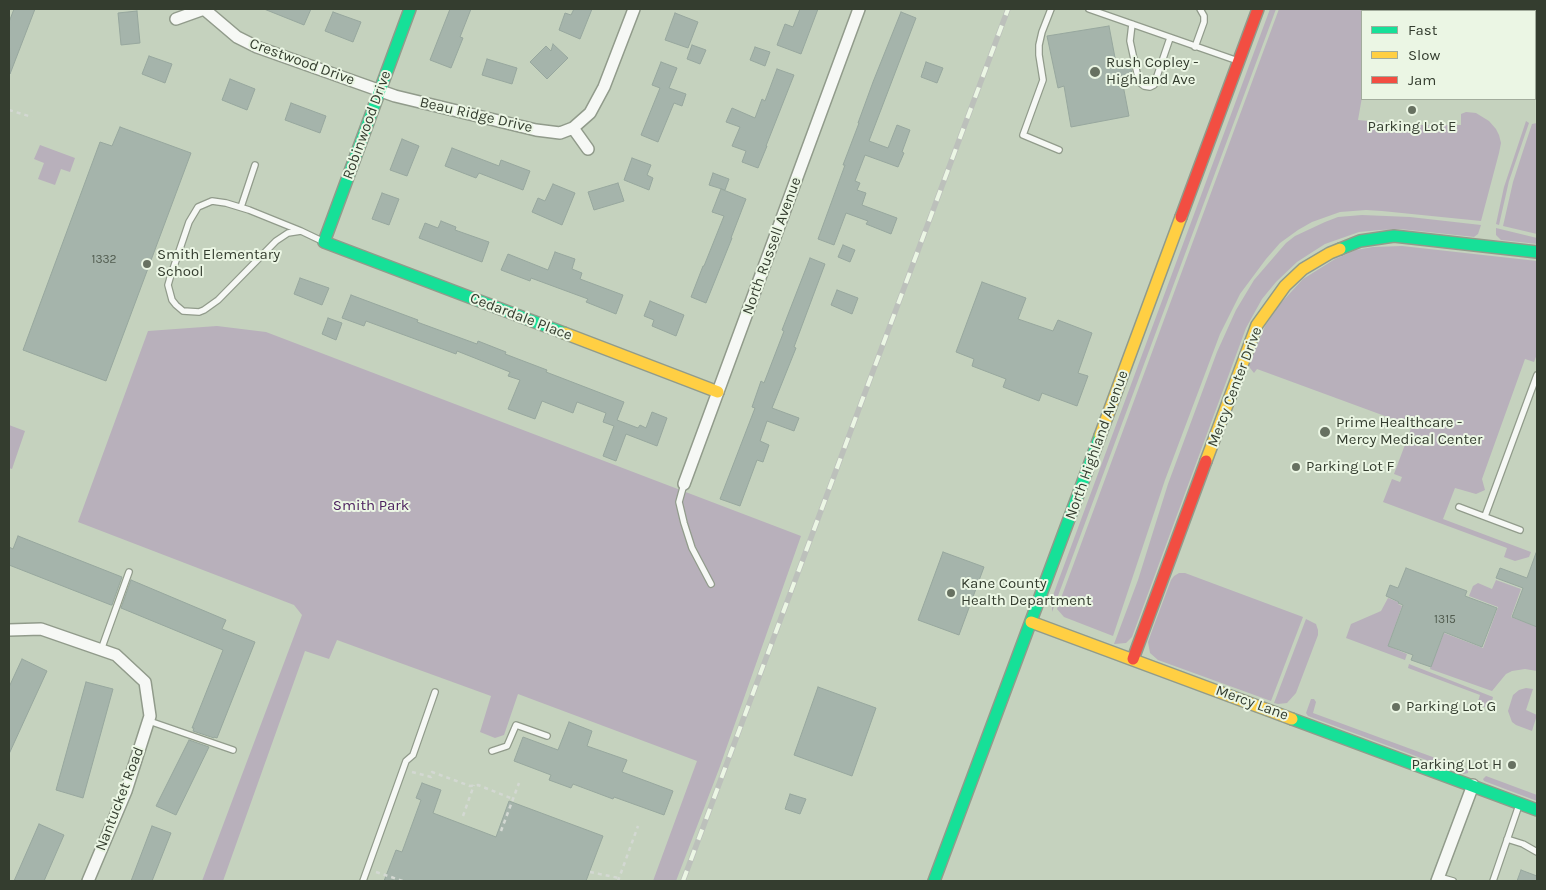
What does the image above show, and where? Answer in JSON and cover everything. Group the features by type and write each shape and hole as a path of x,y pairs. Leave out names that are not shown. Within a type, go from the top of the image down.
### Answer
{"street":[{"name":"Crestwood Drive","path":"176,19 204,9 237,37 257,47 380,91"},
{"name":"Robinwood Drive","path":"324,242 410,9"},
{"path":"588,148 573,128 590,113 604,86 634,9"},
{"name":"North Russell Avenue","path":"684,484 859,9"},
{"name":"North Highland Avenue","path":"934,881 1258,9"},
{"name":"Beau Ridge Drive","path":"380,91 536,130 560,133 573,128"},
{"name":"Mercy Center Drive","path":"1133,659 1257,326 1285,286 1303,269 1330,253 1360,241 1386,237 1394,236 1537,252"},
{"name":"Cedardale Place","path":"324,242 718,392"},
{"name":"Mercy Lane","path":"1031,622 1537,810"},
{"path":"9,630 41,629 116,655 144,682 150,718"},
{"name":"Nantucket Road","path":"88,881 126,791 150,718"},
{"path":"1438,879 1473,785"}],"lane":[{"path":"1051,9 1039,45 1043,80 1023,136 1059,150"},
{"path":"1089,9 1238,62"},
{"path":"1195,47 1204,22 1204,16 1200,9"},
{"path":"1132,24 1130,41 1139,82 1144,86 1150,87 1154,85 1170,38"},
{"path":"241,207 255,165"},
{"path":"301,231 288,233 276,241 212,306 199,312 183,311 172,300 168,285 189,222 198,207 212,201 226,202 241,207 301,231 324,242"},
{"path":"1485,516 1537,375"},
{"path":"684,484 679,502 682,516 692,548 711,584"},
{"path":"1459,507 1520,530"},
{"path":"101,650 130,572"},
{"path":"363,881 406,761 413,755 435,692"},
{"path":"150,718 233,750"},
{"path":"492,751 507,746 516,725 547,736"},
{"path":"1492,881 1520,803"},
{"path":"1507,839 1523,844 1537,852"},
{"path":"1438,879 1453,881"}],"path":[{"path":"9,110 32,118"},
{"path":"403,769 430,777 432,772 470,786 478,785 513,799"},
{"path":"502,831 519,783"},
{"path":"463,816 474,785"},
{"path":"590,872 618,880 638,826"},
{"path":"367,869 403,881"}],"green space":[{"path":"1270,9 1276,9 1052,612 1052,598"},
{"path":"1279,9 1392,9 1361,10 1361,100 1358,120 1411,125 1461,125 1461,114 1466,112 1476,113 1489,121 1496,129 1501,143 1481,221 1382,211 1340,212 1312,222 1280,243 1240,294 1220,334 1165,480 1113,636 1064,617 1057,609"},
{"path":"1526,121 1529,123 1509,181 1499,225 1496,224 1504,187"},
{"path":"1537,123 1537,234 1503,226 1513,182 1523,151 1532,124"},
{"path":"40,145 75,158 70,172 61,169 55,185 38,179 44,163 34,159"},
{"path":"1362,215 1410,217 1481,225 1478,234 1474,237 1400,229 1359,232 1325,244 1297,262 1276,282 1262,299 1246,328 1132,637 1126,643 1114,644 1138,580 1168,484 1217,352 1236,310 1254,280 1286,243 1295,236 1338,217"},
{"path":"1496,228 1537,238 1537,244 1501,240 1496,235"},
{"path":"1402,246 1537,261 1537,354 1534,362 1525,359 1482,479 1485,490 1476,494 1455,488 1443,519 1531,552 1529,557 1515,561 1504,557 1507,548 1383,502 1392,479 1400,482 1402,477 1394,474 1412,426 1257,369 1254,373 1250,368 1249,365 1265,326 1280,304 1303,279 1335,259 1356,250 1373,247"},
{"name":"Smith Park","path":"217,326 266,332 801,536 719,769 676,881 653,881 697,761 518,694 504,735 495,738 480,732 491,696 337,640 329,659 305,651 223,881 202,881 302,615 294,605 78,522 148,331"},
{"path":"9,425 25,431 12,469 9,468"},
{"path":"1179,573 1185,573 1303,617 1271,701 1158,660 1150,653 1148,642 1153,628 1171,580"},
{"path":"1496,580 1521,589 1511,617 1537,627 1537,671 1525,669 1512,671 1506,674 1492,691 1430,669 1444,633 1483,648 1498,607 1469,596 1473,586 1478,583 1492,589"},
{"path":"1388,598 1402,606 1388,646 1407,654 1405,660 1346,638 1351,624 1381,611"},
{"path":"1306,619 1316,624 1318,635 1296,693 1287,703 1274,703"},
{"path":"1409,664 1493,697 1491,705 1488,708 1477,705 1480,695 1408,668"},
{"path":"1533,689 1526,710 1537,715 1532,731 1512,722 1508,711 1513,695 1519,690"},
{"path":"1311,699 1314,699 1316,702 1313,713 1468,770 1468,773 1464,774 1308,716 1306,713"},
{"path":"1486,776 1537,795 1537,801 1484,781 1483,779"}],"building":[{"path":"14,9 35,9 10,74 9,22"},
{"path":"264,9 311,9 304,25"},
{"path":"450,9 471,9 460,37 463,38 451,68 430,60"},
{"path":"574,9 592,9 580,39 559,30 565,13 571,15"},
{"path":"800,9 818,9 801,54 777,45 785,24 793,27"},
{"path":"137,11 140,43 121,45 118,13"},
{"path":"333,12 361,22 353,42 325,31"},
{"path":"901,12 916,18 869,141 888,148 897,125 910,130 902,152 904,153 898,167 865,155 855,181 860,183 857,190 866,193 862,205 897,218 891,234 866,224 868,221 846,213 834,245 818,239 858,123"},
{"path":"675,13 698,22 688,48 665,40"},
{"name":"Rush Copley - Highland Ave","path":"1109,26 1116,63 1129,60 1134,83 1123,85 1129,116 1071,127 1064,86 1058,88 1047,36"},
{"path":"553,44 568,58 547,79 530,62 546,46 551,51"},
{"path":"692,45 706,50 700,64 687,59"},
{"path":"755,47 770,52 765,66 750,60"},
{"path":"149,56 172,64 165,83 142,74"},
{"path":"487,59 517,68 512,84 482,75"},
{"path":"661,62 677,68 669,88 686,94 682,106 674,103 658,142 641,135 660,88 652,85"},
{"path":"926,62 943,68 937,83 921,77"},
{"path":"777,69 794,75 758,168 742,162 746,151 732,146 740,127 726,122 732,108 755,118 762,99 765,101"},
{"path":"230,79 255,89 247,110 222,100"},
{"path":"291,103 326,116 320,133 285,120"},
{"path":"120,127 191,153 106,381 23,350 100,142 112,146"},
{"path":"402,139 419,146 407,176 390,170"},
{"path":"452,148 499,166 501,160 530,171 523,190 479,173 476,178 445,166"},
{"path":"632,158 651,165 647,175 653,178 649,190 624,180"},
{"path":"713,173 729,179 725,190 709,185"},
{"path":"618,183 624,201 594,210 588,192"},
{"path":"553,184 575,193 562,225 532,212 538,198 545,201"},
{"path":"721,189 746,199 706,303 691,297 724,216 712,212"},
{"path":"382,193 399,199 389,225 372,219"},
{"path":"441,221 456,227 455,230 489,242 482,262 419,238 425,223 438,228"},
{"path":"843,245 855,250 850,262 838,257"},
{"path":"555,252 575,259 572,269 582,273 580,279 623,295 616,314 586,302 588,299 531,278 530,281 501,270 508,254 548,270"},
{"path":"810,258 825,264 794,347 796,348 772,408 799,418 794,431 767,421 760,441 769,445 763,462 757,460 740,506 720,499 755,408 752,407 761,381 764,383"},
{"path":"300,278 329,288 322,305 294,294"},
{"path":"982,282 1026,298 1018,319 1053,331 1058,320 1092,333 1078,373 1088,376 1077,406 1042,393 1039,401 1003,387 1006,379 972,366 974,359 956,352"},
{"path":"837,290 858,298 852,314 831,305"},
{"path":"351,295 477,344 478,341 506,352 505,354 547,370 546,372 624,402 617,420 638,428 640,425 646,428 652,412 667,418 657,446 626,434 616,461 603,456 614,426 603,422 606,413 577,402 573,413 542,401 535,419 508,409 520,380 508,376 510,372 457,351 456,354 366,321 364,326 342,318"},
{"path":"650,301 684,315 676,336 652,326 654,320 644,316"},
{"path":"328,318 342,323 336,340 322,334"},
{"path":"18,536 122,577 112,605 9,565 9,547 13,549"},
{"name":"Kane County Health Department","path":"943,552 984,567 959,635 918,620"},
{"path":"1536,553 1537,627 1512,617 1523,588 1496,578 1500,568 1527,578"},
{"path":"1406,568 1467,591 1465,596 1497,608 1482,647 1444,632 1431,667 1411,660 1413,655 1388,646 1403,605 1386,596 1390,585 1398,588"},
{"path":"131,580 226,620 222,629 255,642 217,738 193,731 194,728 192,728 223,650 121,608"},
{"path":"22,659 47,671 9,754 9,687"},
{"path":"86,682 113,689 83,798 56,790"},
{"path":"818,687 876,708 852,776 794,755"},
{"path":"569,722 592,731 587,746 627,760 622,772 673,791 664,815 573,784 571,788 549,780 551,775 514,761 523,737 558,750"},
{"path":"189,740 209,747 176,815 156,806"},
{"path":"422,783 441,790 433,813 496,837 509,801 603,836 586,881 384,881 396,850 402,852 421,800 416,798"},
{"path":"790,794 806,799 800,814 785,809"},
{"path":"39,824 64,835 44,881 14,881"},
{"path":"152,826 171,833 152,881 131,881"},
{"path":"1521,870 1537,876 1537,881 1517,881"}],"railway":[{"path":"683,881 1008,9"}],"traffic: fast":[{"path":"410,9 324,242 564,333"},
{"path":"1340,249 1360,241 1394,236 1537,252"},
{"path":"934,881 1100,436"},
{"path":"1292,719 1537,810"}],"traffic: slow":[{"path":"1100,436 1181,217"},
{"path":"1206,461 1257,325 1285,286 1303,269 1340,249"},
{"path":"564,333 718,392"},
{"path":"1031,622 1292,719"}],"traffic: jam":[{"path":"1181,217 1258,9"},
{"path":"1133,659 1206,461"}],"place":[{"name":"Rush Copley - Highland Ave","path":"1095,72"},
{"name":"Parking Lot E","path":"1412,110"},
{"name":"Smith Elementary School","path":"147,264"},
{"name":"Prime Healthcare - Mercy Medical Center","path":"1325,432"},
{"name":"Parking Lot F","path":"1296,467"},
{"name":"Kane County Health Department","path":"951,593"},
{"name":"Parking Lot G","path":"1396,707"},
{"name":"Parking Lot H","path":"1512,765"}]}
